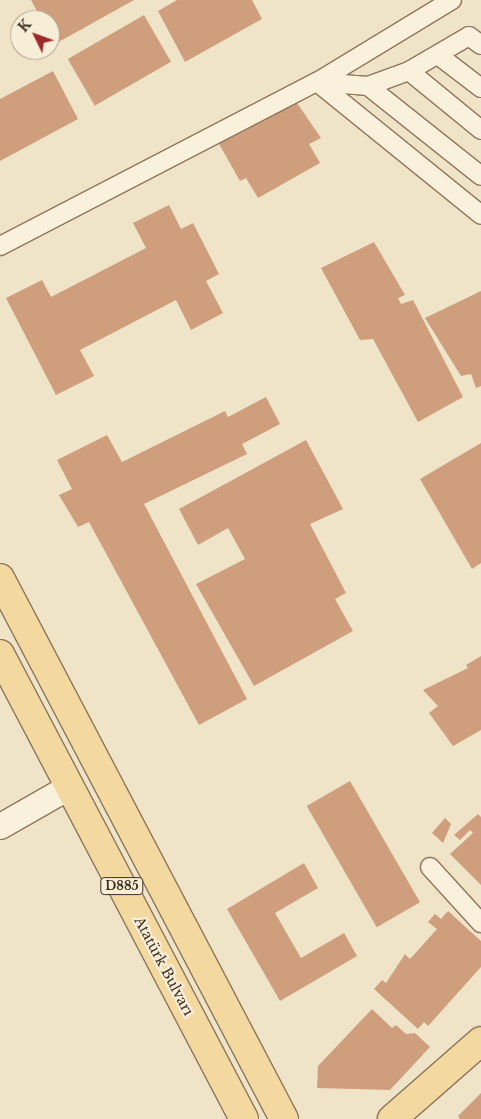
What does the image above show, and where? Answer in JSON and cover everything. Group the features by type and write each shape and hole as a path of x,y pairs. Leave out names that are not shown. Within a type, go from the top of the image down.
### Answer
{"main road":[{"path":"0,578 284,1119"},
{"name":"Atatürk Bulvarı","path":"0,654 68,787 244,1119"},
{"path":"157,953 225,1119"},
{"path":"392,1119 481,1041"}],"street":[{"path":"0,246 317,82 452,0"},
{"path":"317,82 368,86 409,71 469,36 481,45"},
{"path":"438,55 481,88"},
{"path":"409,71 481,130"},
{"path":"317,82 481,215"},
{"path":"368,86 481,176"},
{"path":"0,826 68,787"},
{"path":"430,867 481,922"}],"building":[{"path":"31,0 134,0 60,41 60,10 36,10"},
{"path":"177,0 252,0 262,19 185,62 158,11"},
{"path":"144,15 171,62 95,106 68,59"},
{"path":"53,71 78,119 0,161 0,99"},
{"path":"297,103 321,138 309,144 320,163 258,198 246,178 240,181 218,142"},
{"path":"169,205 181,229 193,223 219,274 206,281 223,313 191,330 176,300 80,350 94,376 56,395 6,298 42,280 51,297 146,248 133,223"},
{"path":"374,242 405,295 398,298 401,304 413,300 463,397 418,422 373,339 360,340 321,268"},
{"path":"481,291 481,386 476,388 471,374 461,376 425,318"},
{"path":"266,397 280,424 242,444 247,454 144,504 247,699 199,725 89,522 78,527 59,495 72,489 57,460 107,435 122,462 225,411 228,417"},
{"path":"306,440 343,509 310,524 346,593 335,599 353,631 254,686 196,584 245,559 228,528 198,545 179,509"},
{"path":"481,443 481,563 472,569 420,479"},
{"path":"481,656 481,730 453,746 429,713 438,706 423,690 468,668 466,665"},
{"path":"350,781 420,902 377,927 307,806"},
{"path":"478,814 481,817 481,885 450,854 473,833 470,830 460,840 454,835"},
{"path":"445,818 451,824 443,843 432,833"},
{"path":"304,863 318,888 275,913 301,958 344,933 357,956 280,1001 227,909"},
{"path":"448,911 481,941 481,967 428,1026 424,1022 418,1029 374,989 382,980 386,983 405,954 410,959 437,929 428,922 435,914 441,919"},
{"path":"372,1009 392,1028 396,1025 406,1034 415,1033 430,1047 390,1090 317,1088 318,1066"},
{"path":"481,1093 481,1119 460,1119 458,1116"}]}
